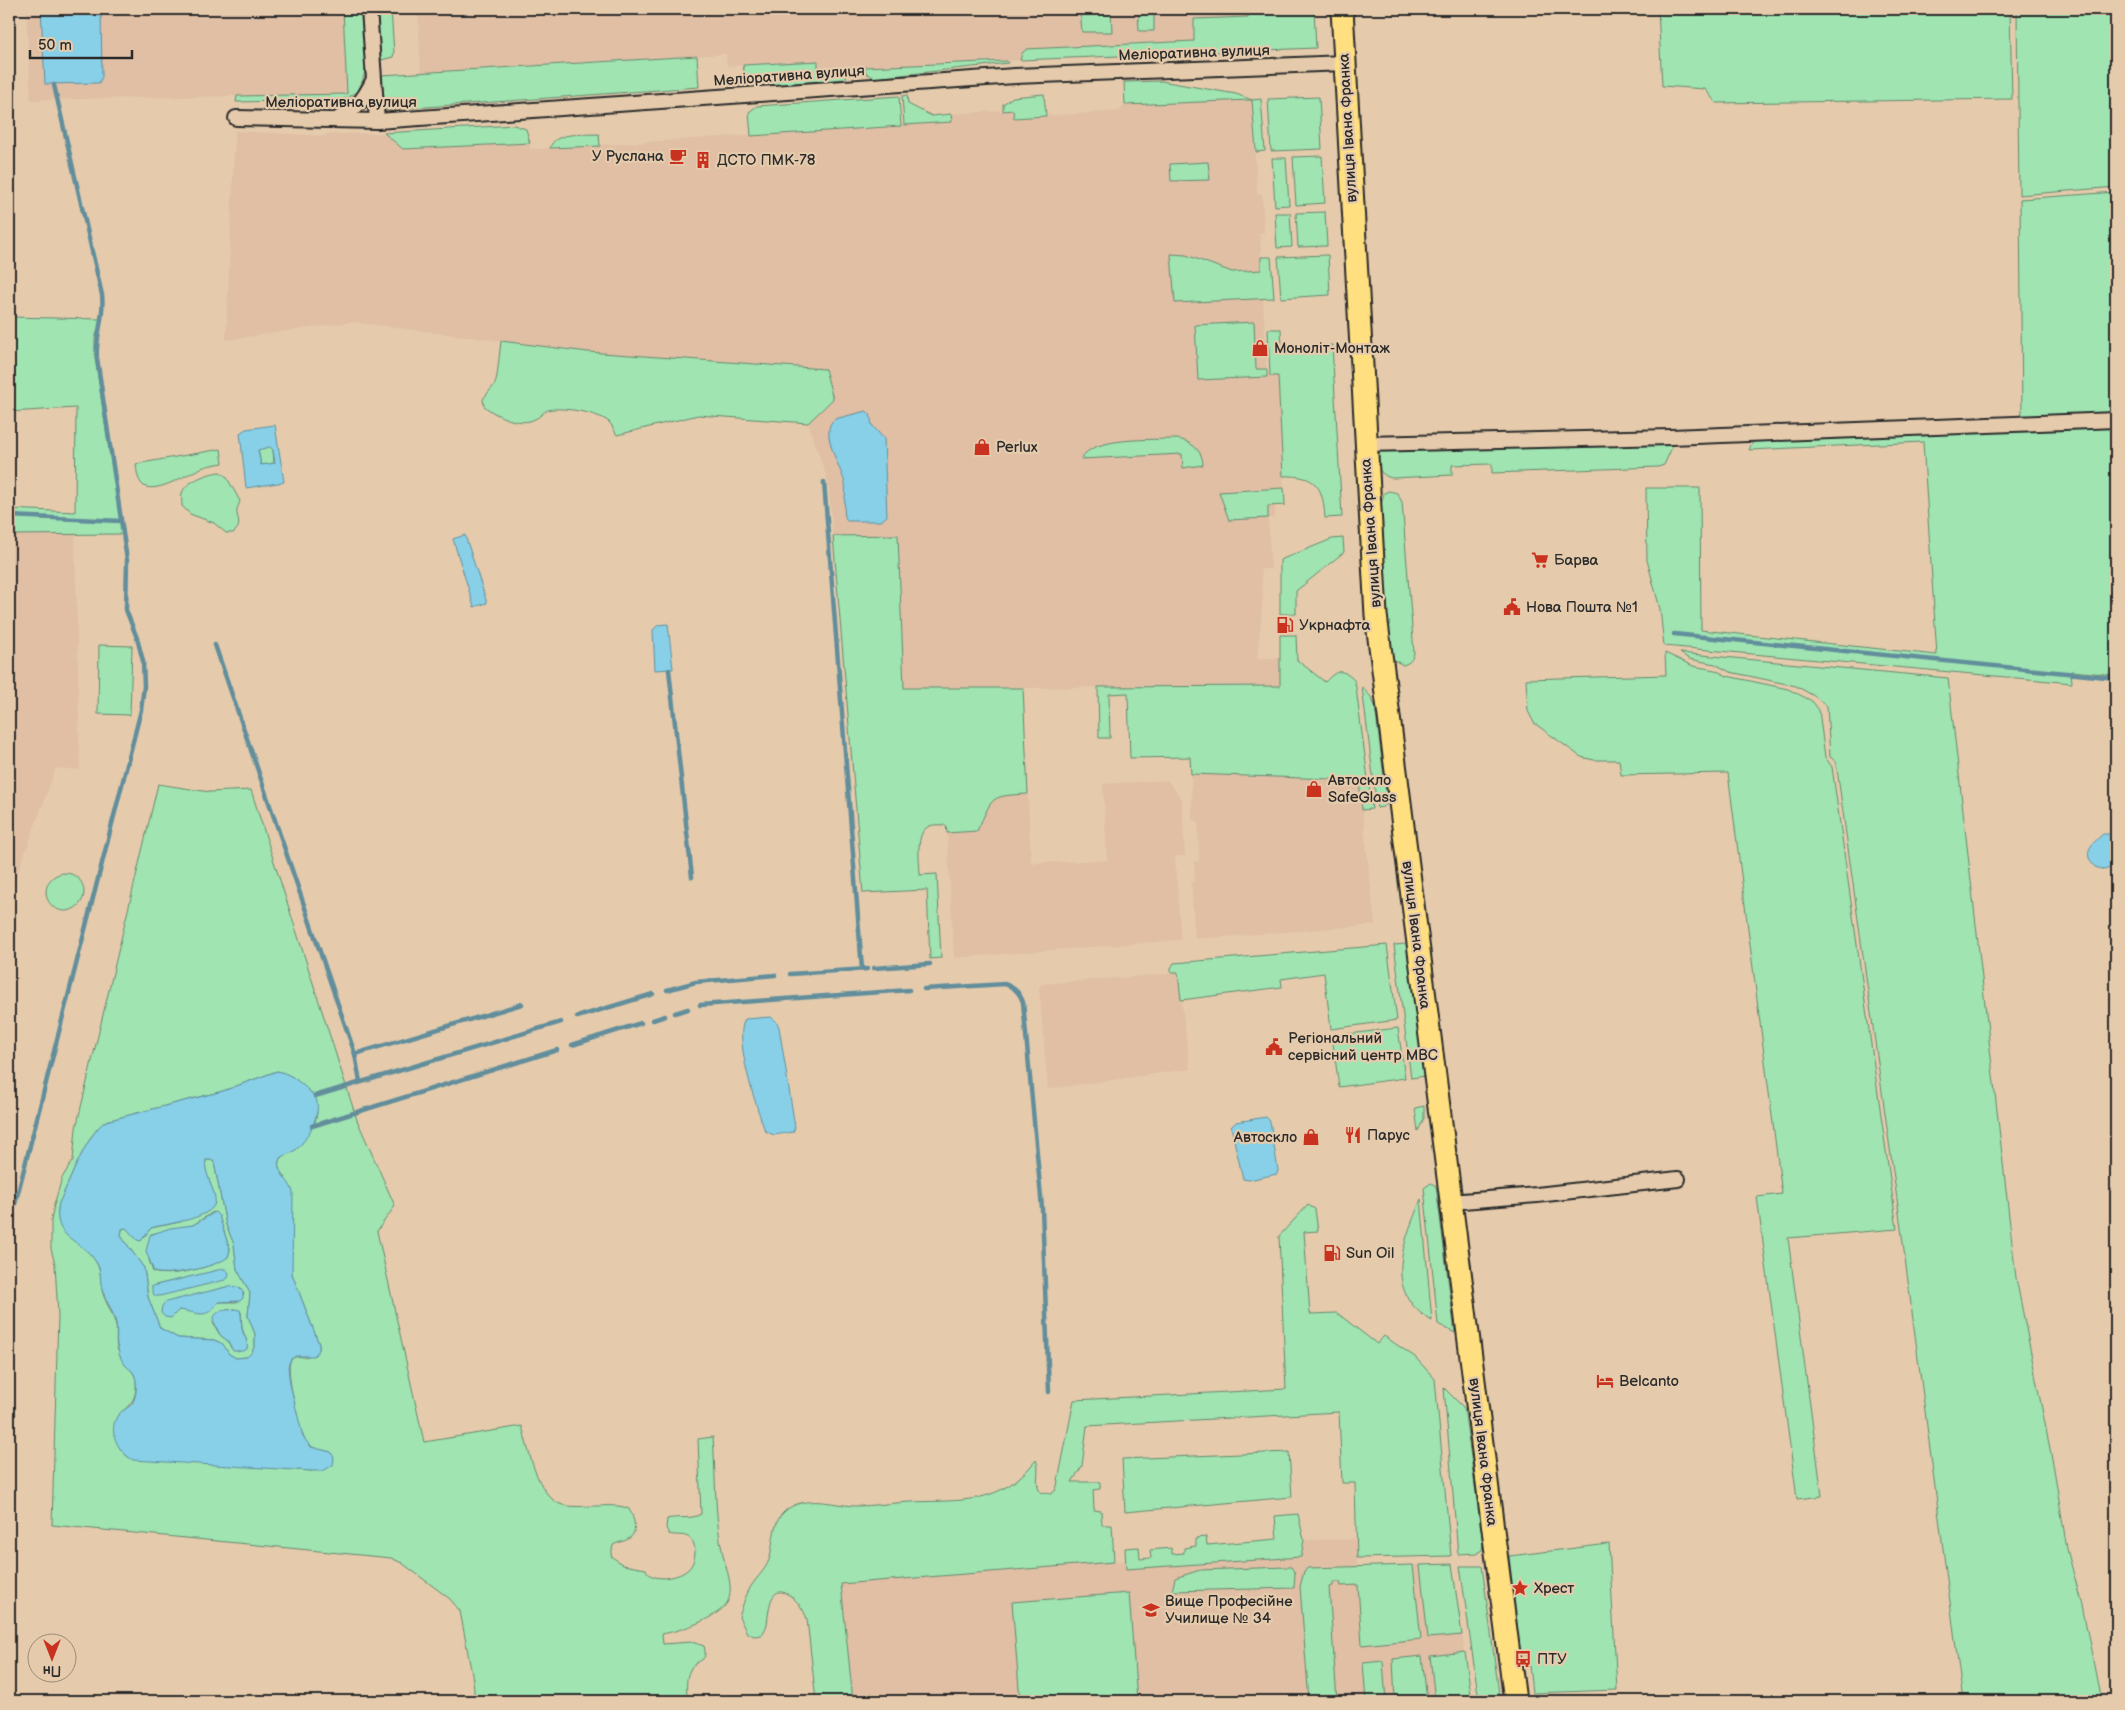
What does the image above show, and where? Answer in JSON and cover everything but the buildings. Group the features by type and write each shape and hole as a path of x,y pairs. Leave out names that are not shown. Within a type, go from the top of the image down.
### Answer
{"main road":[{"name":"вулиця Івана Франка","path":"1342,9 1375,605 1382,673 1515,1701"}],"street":[{"path":"369,9 377,121"},
{"name":"Меліоративна вулиця","path":"236,118 377,121 1015,76 1345,63"},
{"path":"335,120 359,105 374,80"},
{"path":"1365,444 1671,437 2116,420"},
{"path":"1450,1202 1537,1195 1678,1179"}],"shaded area":[{"path":"26,9 343,9 347,94 31,100"},
{"path":"418,9 1257,9 1259,50 818,69 817,61 727,66 726,54 421,72"},
{"path":"1252,100 1257,194 1262,194 1263,210 1264,233 1260,233 1267,376 1278,376 1285,505 1275,506 1275,518 1268,518 1271,569 1261,569 1263,599 1257,658 1280,658 1280,686 1023,688 1031,863 1107,860 1103,784 1167,780 1182,799 1185,856 1175,856 1181,940 954,958 939,688 904,688 898,535 833,536 828,481 808,423 833,399 825,369 588,352 351,322 226,340 235,131 326,136 326,134 384,133 403,149 530,143 530,149 539,149 951,122 951,114 1013,110 1014,118 1119,111 1125,105"},
{"path":"75,534 80,770 56,768 9,897 9,535"},
{"path":"1191,774 1359,780 1375,925 1195,939 1191,882 1195,882 1194,861 1199,861 1198,821 1192,820"},
{"path":"1178,973 1190,1069 1048,1089 1039,987 1042,984"},
{"name":"Вище Професійне Училище № 34","path":"1357,1539 1357,1566 1452,1564 1472,1701 853,1701 841,1584 1123,1561 1127,1569 1301,1557 1304,1540"}],"green space":[{"path":"343,9 362,9 366,62 360,86 353,95 341,100 236,102 237,96 347,94"},
{"path":"377,9 391,9 394,53 393,57 381,60"},
{"path":"1080,9 1111,9 1112,32 1082,32"},
{"path":"1138,9 1154,9 1154,31 1139,31"},
{"path":"1249,9 1314,9 1316,48 1020,60 1022,53 1027,49 1194,41 1194,19 1248,17"},
{"path":"1658,9 2010,9 2012,99 1716,103 1705,89 1662,86"},
{"path":"2017,9 2116,9 2116,187 2019,195"},
{"path":"697,56 699,87 385,110 382,75"},
{"path":"818,61 818,69 852,68 845,79 758,86 748,81 743,65"},
{"path":"1007,61 1008,63 875,78 866,73 865,67"},
{"path":"1161,81 1236,94 1252,100 1125,105 1124,82"},
{"path":"1044,94 1046,116 1014,118 1013,110 1003,111 1003,104 1013,97"},
{"path":"907,95 908,104 932,116 951,114 952,122 904,125 902,96"},
{"path":"899,96 901,126 751,136 749,112 757,106"},
{"path":"1319,97 1322,149 1271,151 1268,99"},
{"path":"1261,99 1265,151 1256,152 1252,100"},
{"path":"514,125 526,129 530,143 403,149 384,133"},
{"path":"599,134 600,146 550,148 557,139 564,136"},
{"path":"1322,156 1325,203 1296,205 1293,157"},
{"path":"1272,158 1286,158 1289,205 1275,206"},
{"path":"1208,162 1210,180 1171,181 1170,164"},
{"path":"2116,192 2116,416 2022,419 2020,199"},
{"path":"1325,212 1327,246 1298,247 1296,213"},
{"path":"1275,213 1290,213 1292,247 1277,248"},
{"path":"1171,254 1186,255 1232,272 1261,270 1261,257 1271,257 1274,298 1175,303"},
{"path":"1328,255 1330,295 1281,298 1278,257"},
{"path":"9,317 101,319 95,339 95,358 122,534 9,535 9,509 75,512 76,408 9,412"},
{"path":"1254,322 1256,369 1267,369 1267,377 1198,380 1195,325"},
{"path":"1268,329 1281,329 1282,348 1332,345 1342,517 1325,518 1320,491 1311,481 1294,476 1283,476 1278,376 1270,376"},
{"path":"501,341 588,352 825,369 833,399 808,423 698,415 617,435 610,423 604,419 589,413 570,410 548,410 529,421 515,421 501,417 484,406 483,399 495,384"},
{"path":"2116,426 2116,675 2071,671 2072,683 1664,646 1660,609 1647,560 1646,488 1700,488 1701,630 1937,655 1923,442 1749,450 1752,443 1759,440"},
{"path":"1177,439 1195,447 1201,455 1203,465 1183,468 1182,454 1081,459 1087,452 1097,446 1110,443"},
{"path":"1674,443 1664,465 1658,467 1492,473 1492,464 1452,465 1452,475 1393,478 1380,471 1377,463 1377,458 1382,450"},
{"path":"270,446 273,450 274,463 261,465 258,449"},
{"path":"221,449 223,463 204,467 165,485 150,488 144,486 137,473 136,464"},
{"path":"220,472 226,476 240,501 237,510 239,522 236,531 233,533 226,533 214,523 190,514 182,506 182,493 188,485 204,476"},
{"path":"1284,488 1285,505 1268,506 1268,518 1229,520 1219,492"},
{"path":"1389,491 1397,493 1402,502 1414,653 1410,661 1403,665 1394,660 1388,634 1380,509 1384,493"},
{"path":"898,535 904,688 1023,688 1028,794 999,797 994,800 990,804 977,831 947,833 946,825 936,825 925,829 922,834 919,848 920,875 937,874 941,958 930,959 927,890 863,893 833,536"},
{"path":"1343,538 1344,552 1296,591 1296,614 1280,614 1280,560 1332,539"},
{"path":"1280,635 1296,635 1297,660 1325,682 1339,672 1343,672 1355,681 1372,809 1362,810 1359,780 1191,774 1190,757 1130,758 1128,693 1109,694 1110,738 1099,738 1098,687 1280,686"},
{"path":"99,645 132,646 130,715 98,714"},
{"path":"1665,653 1693,666 1715,670 1727,676 1788,689 1812,701 1819,710 1825,757 1832,767 1897,1229 1788,1238 1822,1496 1797,1499 1757,1197 1782,1194 1728,773 1621,775 1619,760 1594,760 1581,757 1534,723 1528,711 1526,679 1666,675"},
{"path":"1680,653 1948,678 2016,1278 2054,1469 2067,1549 2082,1605 2101,1701 1963,1701 1901,1228 1836,762 1830,757 1827,706 1796,686 1730,672 1715,664 1689,659"},
{"path":"1362,687 1371,697 1375,706 1387,800 1387,804 1377,808"},
{"path":"158,784 210,792 251,790 357,1120 395,1206 377,1231 424,1442 522,1426 539,1481 552,1499 568,1506 621,1506 629,1509 634,1521 634,1533 628,1539 613,1545 611,1556 623,1565 646,1569 653,1576 664,1578 677,1576 686,1571 694,1559 694,1544 686,1536 669,1534 666,1528 667,1519 693,1517 701,1514 698,1439 713,1437 718,1526 730,1592 727,1603 722,1609 707,1619 662,1634 663,1644 692,1642 704,1646 705,1656 692,1666 688,1673 687,1701 475,1701 460,1611 450,1599 402,1563 391,1558 52,1525 58,1315 55,1264 51,1249 51,1221 62,1178 73,1160 76,1128","holes":["277,1071 291,1076 315,1096 317,1113 315,1122 297,1149 280,1158 278,1166 285,1176 292,1274 319,1344 319,1350 305,1357 296,1357 291,1360 289,1365 291,1387 306,1442 314,1448 331,1452 312,1471 128,1457 117,1443 116,1427 118,1415 130,1404 134,1397 136,1380 117,1348 116,1325 103,1294 99,1267 92,1256 64,1232 58,1215 59,1203 86,1146 99,1127 106,1121 223,1091"]},
{"path":"65,873 78,879 84,892 78,905 65,911 52,905 46,892 52,879"},
{"path":"1407,944 1425,1076 1411,1078 1394,945"},
{"path":"1387,945 1397,1020 1331,1029 1324,973 1281,979 1282,987 1181,1000 1178,973 1171,973 1174,963"},
{"path":"1398,1028 1405,1078 1339,1087 1332,1036"},
{"path":"1424,1106 1424,1118 1418,1131 1415,1108"},
{"path":"206,1160 214,1162 226,1225 234,1244 237,1269 250,1293 248,1316 255,1334 255,1345 247,1357 236,1358 229,1354 219,1342 214,1340 178,1338 160,1328 148,1297 144,1268 121,1236 122,1229 126,1228 142,1239 151,1228 180,1222 214,1205 205,1165","holes":["213,1212 219,1216 230,1250 228,1257 221,1261 180,1273 153,1272 149,1260 151,1234 193,1225","224,1269 154,1294 152,1286","230,1286 240,1288 244,1294 237,1302 218,1302 187,1310 179,1310 175,1313 163,1304","235,1309 241,1312 242,1328 247,1342 239,1352 231,1348 228,1341 220,1335 213,1323 216,1315"]},
{"path":"1431,1183 1436,1186 1455,1333 1438,1324 1424,1188"},
{"path":"1421,1199 1432,1321 1416,1309 1406,1295 1402,1281 1401,1265 1404,1249 1408,1232"},
{"path":"1308,1205 1315,1209 1318,1231 1304,1232 1310,1314 1337,1313 1377,1344 1384,1336 1415,1357 1435,1379 1451,1556 1357,1558 1355,1483 1342,1483 1339,1412 1087,1426 1082,1466 1072,1482 1100,1482 1100,1489 1093,1490 1094,1510 1101,1511 1102,1525 1112,1525 1114,1562 841,1584 853,1701 816,1701 807,1619 800,1606 789,1595 777,1592 771,1600 767,1625 762,1635 754,1636 747,1633 739,1617 744,1601 750,1588 769,1560 774,1534 781,1515 793,1506 810,1502 862,1506 978,1498 1008,1486 1036,1460 1038,1488 1040,1492 1051,1494 1057,1486 1074,1400 1286,1389 1279,1236"},
{"path":"1444,1388 1464,1408 1483,1543 1482,1550 1477,1553 1458,1554"},
{"path":"1289,1452 1292,1497 1125,1512 1122,1459"},
{"path":"1298,1514 1304,1540 1301,1557 1126,1569 1125,1548 1139,1547 1140,1559 1151,1558 1150,1550 1171,1548 1172,1554 1184,1553 1184,1548 1196,1546 1196,1538 1206,1537 1207,1545 1277,1539 1275,1516"},
{"path":"1609,1544 1617,1690 1532,1693 1528,1656 1520,1649 1509,1556"},
{"path":"1452,1564 1462,1635 1428,1638 1420,1565"},
{"path":"1413,1565 1421,1639 1362,1645 1358,1585 1341,1586 1340,1582 1333,1582 1333,1586 1329,1587 1337,1701 1309,1701 1300,1587 1304,1571 1308,1568"},
{"path":"1460,1566 1482,1566 1500,1701 1479,1701"},
{"path":"1291,1567 1295,1573 1294,1588 1172,1591 1175,1578 1200,1570"},
{"path":"1129,1593 1137,1701 1020,1701 1012,1602"},
{"path":"1465,1652 1472,1701 1435,1701 1430,1656"},
{"path":"1422,1656 1427,1701 1395,1701 1393,1659"},
{"path":"1383,1661 1386,1701 1366,1701 1363,1663"}],"water":[{"path":"41,9 101,9 102,77 99,83 45,84"},
{"path":"866,411 870,414 872,425 884,439 887,516 881,521 847,521 844,513 845,483 832,449 829,432 830,424 835,419"},
{"path":"275,425 284,482 246,488 240,433 246,429","holes":["270,447 273,450 275,463 261,465 258,450"]},
{"path":"465,535 487,603 474,607 453,539"},
{"path":"668,624 673,669 655,670 653,630 658,625"},
{"path":"2103,834 2112,834 2116,838 2116,865 2105,870 2095,867 2088,853 2092,845"},
{"path":"771,1017 779,1027 795,1127 793,1132 774,1135 765,1131 761,1120 752,1091 742,1042 742,1029 745,1019"},
{"path":"277,1071 298,1081 315,1097 317,1103 315,1118 304,1141 294,1151 280,1158 279,1167 293,1192 292,1274 319,1344 319,1350 314,1356 296,1356 291,1359 288,1366 290,1384 303,1437 311,1447 331,1452 334,1458 333,1465 323,1471 133,1460 123,1452 114,1434 115,1421 118,1415 130,1406 134,1400 136,1391 135,1377 119,1354 116,1323 102,1289 98,1265 90,1254 63,1232 59,1225 59,1203 86,1146 99,1127 106,1121 223,1091","holes":["206,1160 214,1162 226,1225 234,1244 237,1269 250,1293 248,1316 255,1334 255,1345 247,1357 236,1358 229,1354 223,1344 214,1340 178,1338 160,1328 148,1297 144,1268 121,1236 122,1229 126,1228 137,1240 141,1241 151,1228 197,1217 212,1208 215,1197 206,1165"]},
{"path":"1266,1117 1270,1121 1278,1170 1277,1174 1249,1180 1243,1179 1231,1127 1236,1122"},
{"path":"215,1212 219,1216 230,1250 228,1257 222,1261 192,1270 170,1273 154,1272 146,1251 150,1235 170,1228 193,1225"},
{"path":"226,1269 229,1273 228,1278 225,1280 160,1296 155,1296 152,1292 152,1286"},
{"path":"230,1286 238,1287 243,1292 243,1298 240,1301 218,1302 210,1312 201,1314 179,1310 171,1318 165,1317 161,1313 162,1306 166,1302"},
{"path":"240,1310 247,1343 247,1349 243,1351 233,1351 228,1341 220,1335 213,1320 219,1312"}],"waterway":[{"path":"11,1220 141,710 144,686 143,661 137,638 126,610 127,560 97,358 97,342 103,303 102,295 54,85"},
{"path":"824,482 862,969"},
{"path":"9,516 121,521"},
{"path":"1674,634 2116,678"},
{"path":"215,645 355,1054 360,1082"},
{"path":"669,670 692,877"},
{"path":"874,968 930,964"},
{"path":"790,974 867,969"},
{"path":"667,990 696,982 775,975"},
{"path":"924,989 1005,984 1016,991 1023,1002 1042,1208 1049,1392"},
{"path":"700,1005 909,990"},
{"path":"577,1017 653,994"},
{"path":"355,1054 522,1004"},
{"path":"675,1013 688,1009"},
{"path":"653,1020 665,1016"},
{"path":"315,1096 561,1022"},
{"path":"572,1045 641,1023"},
{"path":"312,1126 557,1050"}],"place":[{"name":"У Руслана","path":"678,156"},
{"name":"ДСТО ПМК-78","path":"703,160"},
{"name":"Моноліт-Монтаж","path":"1260,348"},
{"name":"Perlux","path":"982,447"},
{"name":"Барва","path":"1540,560"},
{"name":"Нова Пошта №1","path":"1512,607"},
{"name":"Укрнафта","path":"1285,625"},
{"name":"Автоскло SafeGlass","path":"1314,789"},
{"name":"Регіональний сервісний центр МВС","path":"1274,1047"},
{"name":"Парус","path":"1353,1135"},
{"name":"Автоскло","path":"1311,1137"},
{"name":"Sun Oil","path":"1332,1253"},
{"name":"Belcanto","path":"1605,1381"},
{"name":"Хрест","path":"1520,1588"},
{"name":"Вище Професійне Училище № 34","path":"1151,1610"},
{"name":"ПТУ","path":"1523,1659"}]}
